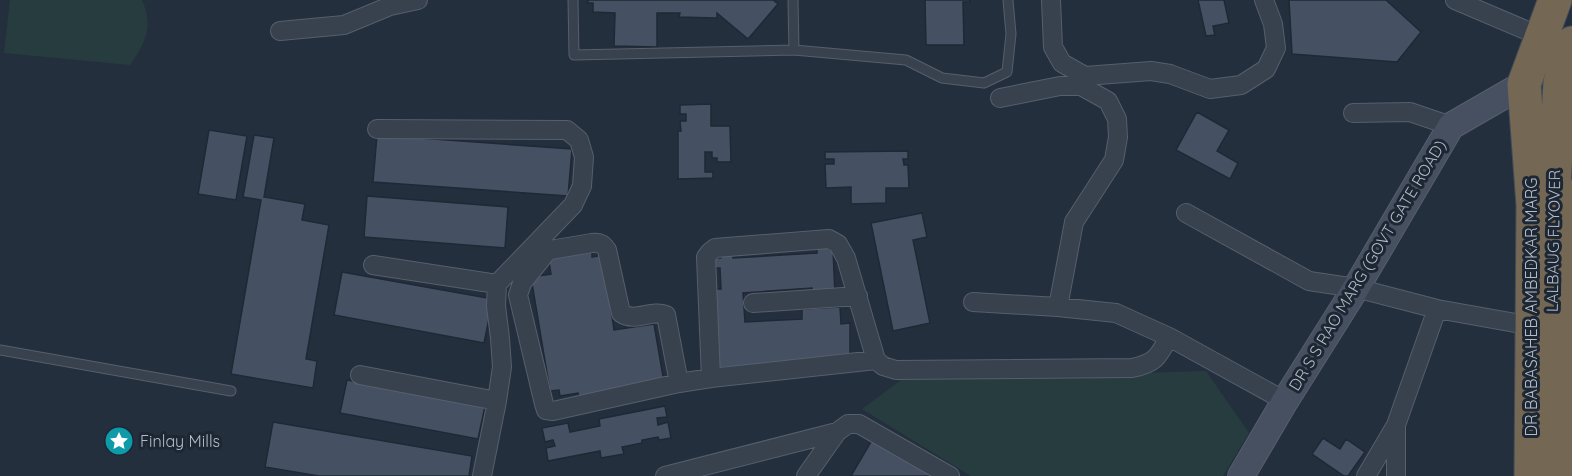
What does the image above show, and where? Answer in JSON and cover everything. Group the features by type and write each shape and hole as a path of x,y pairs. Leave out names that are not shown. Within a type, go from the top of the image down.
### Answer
{"highway":[{"name":"DR BABASAHEB AMBEDKAR MARG","path":"1531,476 1533,205 1524,84 1557,40 1555,0"},
{"name":"LALBAUG FLYOVER","path":"1549,476 1552,206 1560,82 1557,40"},
{"name":"LALBAUG FLYOVER","path":"1562,476 1565,199 1572,94"}],"main road":[{"name":"DR S S RAO MARG (GOVT GATE ROAD)","path":"1240,476 1356,288 1451,126 1524,84"}],"street":[{"path":"280,31 344,25 390,3 418,0"},
{"path":"1051,0 1053,47 1062,63 1085,76 1151,71 1170,74 1210,89 1241,85 1266,69 1276,48 1273,24 1264,0"},
{"path":"1455,0 1557,40"},
{"path":"1000,98 1060,86 1081,86 1108,101 1117,118 1118,137 1114,160 1074,222 1058,307"},
{"path":"1353,113 1410,112 1451,126"},
{"path":"377,129 567,130 579,140 584,157 582,186 573,205 497,284 496,306 502,367 482,476"},
{"path":"1186,213 1309,281 1356,288 1437,309 1532,326"},
{"path":"711,378 706,257 715,248 829,240 838,244 843,250 876,360 883,366 896,370 1132,368 1147,365 1160,355 1169,337"},
{"path":"679,383 666,315 660,312 632,318 621,314 604,245 599,242 550,250 522,283 518,295 546,410 553,411 711,378 876,360"},
{"path":"373,265 497,284"},
{"path":"753,303 858,296"},
{"path":"973,302 1116,313 1169,337 1285,401"},
{"path":"1366,476 1396,425 1437,309"},
{"path":"360,375 497,401"},
{"path":"806,476 837,432 848,424 859,424 950,476"},
{"path":"1396,425 1396,476"},
{"path":"665,476 837,432"}],"lane":[{"path":"573,0 574,55 794,50 906,60 942,78 984,83 1007,72 1011,34 1008,0"},
{"path":"793,0 794,50"},
{"path":"0,350 231,391"}],"green space":[{"path":"10,0 142,0 147,18 144,42 130,65 4,53"},
{"path":"1206,371 1249,433 1223,476 971,476 862,409 901,380"}],"building":[{"path":"588,0 773,0 778,4 748,39 717,13 717,18 679,17 680,13 657,13 657,47 614,46 615,13 593,12 593,3 588,3"},
{"path":"925,0 970,0 970,2 963,2 964,45 926,45"},
{"path":"1198,0 1224,0 1229,23 1213,26 1215,35 1206,36"},
{"path":"1289,0 1386,0 1421,32 1397,62 1292,54"},
{"path":"711,104 711,126 730,126 731,162 717,162 717,158 712,158 712,152 705,152 705,172 713,172 713,178 678,179 678,131 681,131 680,121 686,121 686,114 680,114 680,105"},
{"path":"1197,112 1229,130 1217,151 1238,163 1230,179 1176,150"},
{"path":"209,130 247,136 236,200 198,194"},
{"path":"254,135 274,138 264,197 305,204 302,220 329,225 306,359 317,361 313,388 231,374 261,200 243,197"},
{"path":"377,135 572,149 568,196 373,182"},
{"path":"908,151 908,159 903,159 904,165 908,165 909,188 886,188 886,203 851,204 851,187 826,188 825,164 834,164 834,159 825,159 825,152"},
{"path":"367,196 508,207 505,248 364,237"},
{"path":"922,213 927,237 913,240 930,323 893,331 871,223"},
{"path":"828,242 829,250 833,250 835,295 813,296 812,288 743,293 745,322 802,319 802,309 840,307 841,324 850,323 850,360 716,368 713,289 721,289 720,268 714,268 714,258 721,258 721,251 732,250 733,258 817,253 817,243"},
{"path":"592,250 592,257 603,255 614,330 654,324 664,382 579,398 578,393 560,396 559,390 550,391 531,277 551,274 548,256"},
{"path":"342,272 493,299 484,343 334,315"},
{"path":"347,380 485,406 478,439 340,413"},
{"path":"665,406 667,417 657,418 658,425 668,422 671,438 659,440 658,437 642,440 642,443 622,447 624,454 601,458 600,451 548,461 546,448 555,446 553,440 545,442 542,428 568,423 570,432 600,426 599,419"},
{"path":"273,422 472,456 469,476 319,476 265,467"},
{"path":"1323,438 1340,449 1346,439 1365,452 1348,476 1344,476 1312,454"},
{"path":"872,440 934,476 851,476"}],"place":[{"name":"Finlay Mills","path":"119,441"}]}
